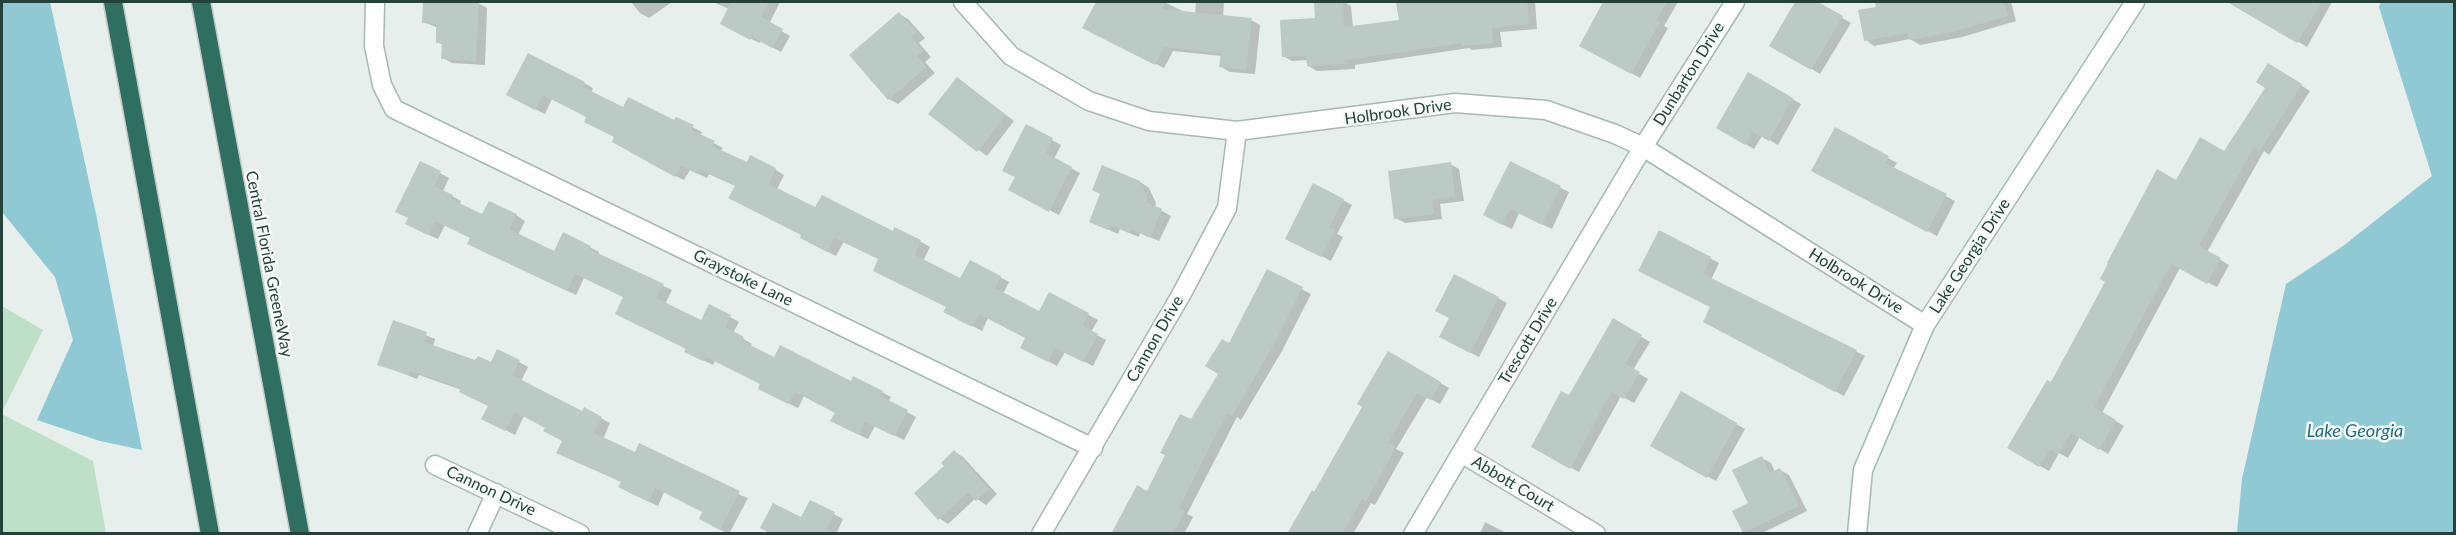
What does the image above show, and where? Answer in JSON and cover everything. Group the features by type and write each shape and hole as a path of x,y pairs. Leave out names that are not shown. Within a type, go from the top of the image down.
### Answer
{"highway":[{"path":"113,2 210,534"},
{"name":"Central Florida GreeneWay","path":"201,2 300,534"}],"street":[{"name":"Graystoke Lane","path":"375,2 374,46 382,85 394,109 1093,447"},
{"name":"Holbrook Drive","path":"963,2 1011,56 1089,101 1149,121 1237,132 1455,103 1546,110 1615,134 1643,147 1925,325"},
{"name":"Dunbarton Drive","path":"1643,147 1735,2"},
{"name":"Lake Georgia Drive","path":"1857,534 1863,470 1925,325 2135,2"},
{"name":"Cannon Drive","path":"1041,534 1181,295 1227,208 1237,132"},
{"name":"Trescott Drive","path":"1413,534 1643,147"},
{"name":"Abbott Court","path":"1461,453 1596,534"},
{"name":"Cannon Drive","path":"435,465 580,534"},
{"path":"477,534 496,493"}],"green space":[{"path":"2,306 43,330 2,412"},
{"path":"2,414 93,461 106,533 2,533"}],"water":[{"path":"2,2 50,2 96,214 142,450 100,441 37,420 73,340 55,277 2,212"},
{"name":"Lake Georgia","path":"2381,2 2454,2 2454,533 2237,533 2242,479 2286,284 2343,246 2432,176 2379,7"}],"building":[{"path":"423,2 479,2 476,61 441,59 442,43 436,43 436,24 422,23"},
{"path":"731,2 769,2 761,17 783,29 772,48 752,37 750,40 720,24"},
{"path":"1096,2 1166,2 1162,9 1252,18 1246,70 1219,67 1221,53 1164,47 1155,65 1082,28"},
{"path":"1314,2 1343,2 1344,27 1399,20 1396,3 1407,2 1527,2 1529,24 1492,28 1493,43 1462,46 1462,43 1346,60 1347,64 1307,66 1306,56 1282,57 1280,20 1315,18"},
{"path":"1603,2 1667,2 1656,20 1660,22 1631,74 1579,46"},
{"path":"1795,2 1818,2 1843,16 1811,70 1769,46"},
{"path":"1875,2 2004,2 2008,16 1952,32 1910,40 1908,33 1864,41 1858,10 1876,7"},
{"path":"2227,2 2322,2 2297,43"},
{"path":"899,12 917,32 911,37 923,51 917,56 927,67 888,100 849,55"},
{"path":"528,53 585,82 583,87 623,107 628,97 674,120 676,117 694,125 691,130 715,141 712,146 747,162 750,155 776,168 769,184 815,207 822,195 893,231 894,227 921,240 915,255 960,278 970,260 1001,276 995,288 1039,311 1049,292 1089,313 1083,326 1098,334 1083,362 1055,348 1048,362 1020,348 1025,338 979,314 972,327 943,312 946,307 873,271 878,259 834,238 827,252 800,238 801,235 728,198 735,186 700,170 698,174 680,166 675,177 612,142 614,137 584,122 586,117 543,95 535,110 506,95"},
{"path":"2268,63 2302,84 2260,151 2254,147 2199,246 2221,258 2207,284 2171,264 2094,407 2116,420 2099,450 2071,433 2058,455 2050,449 2039,467 2007,448 2047,380 2051,382 2105,282 2100,279 2107,263 2157,169 2176,180 2200,137 2224,151 2265,88 2256,82"},
{"path":"1748,72 1793,98 1769,141 1752,132 1745,145 1716,128"},
{"path":"957,77 1006,115 977,152 928,114"},
{"path":"1026,124 1053,138 1046,153 1072,167 1049,212 1008,190 1015,177 1002,171"},
{"path":"1835,127 1889,156 1885,163 1947,194 1927,232 1811,171"},
{"path":"420,161 441,171 434,186 453,195 451,199 482,214 489,201 517,214 509,229 554,251 563,232 591,246 589,249 664,284 656,298 701,320 709,304 731,315 725,327 744,337 742,341 774,357 780,345 851,381 853,376 883,391 880,396 908,410 894,436 865,422 859,435 830,421 835,413 795,392 788,404 758,389 760,384 706,357 703,361 684,352 686,349 615,314 623,297 575,274 567,291 467,244 470,238 435,221 428,235 405,224 408,218 395,212"},
{"path":"1510,161 1561,186 1542,225 1510,209 1502,225 1483,215"},
{"path":"1451,162 1455,197 1432,200 1434,214 1394,219 1388,171"},
{"path":"1102,165 1140,181 1148,198 1146,202 1162,209 1150,238 1131,229 1129,233 1110,225 1108,230 1089,222 1100,194 1092,190"},
{"path":"1313,183 1344,199 1329,227 1335,230 1321,257 1285,239"},
{"path":"1659,230 1711,257 1703,274 1857,350 1835,392 1703,322 1710,307 1638,271"},
{"path":"1267,269 1303,287 1273,346 1232,416 1227,413 1179,508 1185,511 1173,534 1111,534 1137,485 1147,491 1165,455 1160,453 1180,414 1191,419 1218,374 1205,366 1222,339 1229,343"},
{"path":"1454,274 1499,297 1470,353 1439,337 1449,318 1435,311"},
{"path":"1613,318 1642,335 1625,364 1640,372 1624,399 1611,392 1570,469 1531,447 1561,391 1569,395"},
{"path":"393,320 427,332 424,342 475,360 478,356 491,362 497,349 520,360 512,375 582,411 584,407 602,417 594,433 635,452 639,443 740,491 720,530 699,519 702,512 655,488 649,502 618,487 621,482 556,453 562,441 543,431 545,428 515,412 505,431 481,419 488,406 459,392 461,388 410,371 408,375 377,365"},
{"path":"1388,351 1441,382 1431,400 1417,393 1388,443 1396,447 1366,501 1362,499 1342,534 1287,534 1312,490 1314,492 1362,407 1357,404"},
{"path":"1681,391 1737,423 1707,478 1650,446"},
{"path":"954,450 989,489 976,501 968,492 938,520 914,493 944,466 941,463"},
{"path":"1762,456 1769,473 1780,468 1799,506 1743,533 1732,511 1748,503 1732,470"},
{"path":"810,500 835,512 826,529 835,534 771,534 760,528 773,503 801,517"}]}
